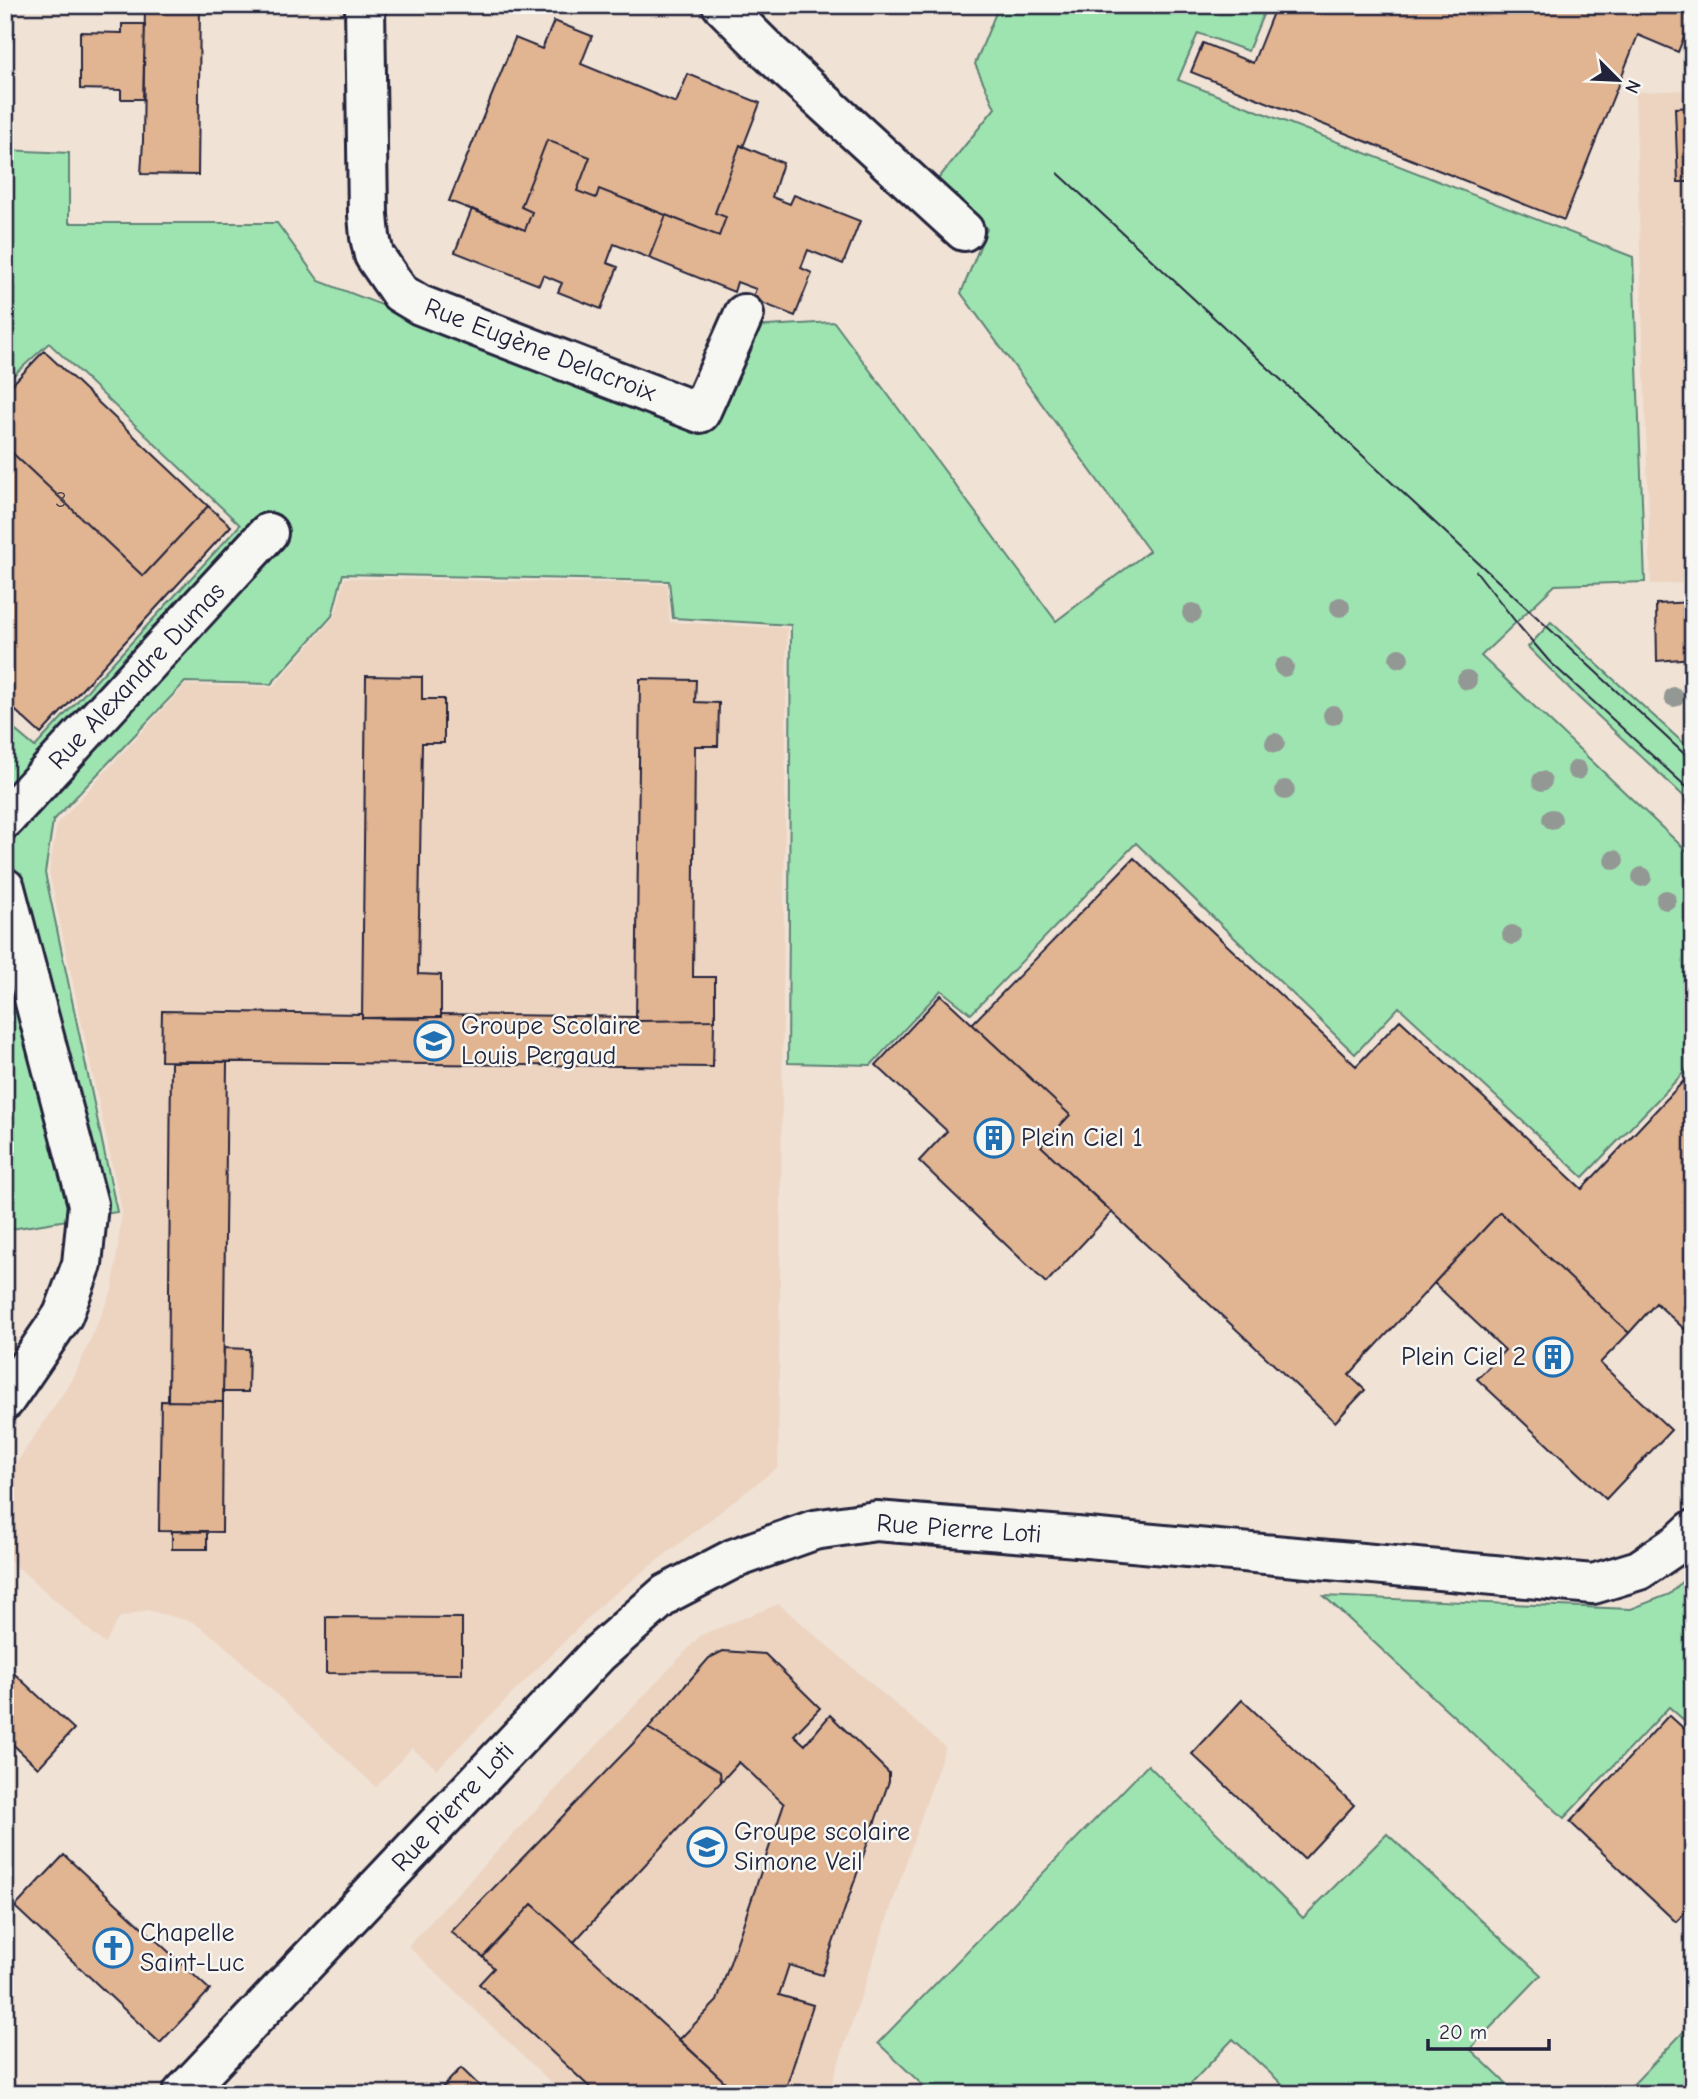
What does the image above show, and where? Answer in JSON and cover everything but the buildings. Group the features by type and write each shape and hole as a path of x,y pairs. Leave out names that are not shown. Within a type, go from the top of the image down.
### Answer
{"street":[{"name":"Rue Eugène Delacroix","path":"365,5 370,237 374,255 400,293 420,305 701,413 744,314"},
{"path":"722,5 771,54 964,231"},
{"name":"Rue Alexandre Dumas","path":"5,819 268,533"},
{"path":"5,888 88,1204 82,1264 63,1315 5,1400"},
{"name":"Rue Pierre Loti","path":"182,2094 599,1653 666,1594 733,1559 814,1530 876,1521 1593,1584 1639,1570 1679,1544 1693,1530"}],"shaded area":[{"path":"1693,90 1693,583 1651,584 1635,92"},
{"name":"Groupe Scolaire Louis Pergaud","path":"345,578 667,584 670,622 787,628 778,1467 604,1602 437,1769 412,1748 376,1787 218,1640 193,1622 147,1610 119,1618 105,1644 5,1556 5,1480 74,1377 113,1288 122,1211 49,872 57,824 185,685 273,687 335,616"},
{"name":"Groupe scolaire Simone Veil","path":"779,1604 945,1747 828,2094 563,2094 408,1946 701,1635"}],"green space":[{"path":"999,5 1267,5 1248,51 1198,33 1178,80 1633,257 1645,582 1555,585 1481,656 1693,857 1693,1063 1583,1177 1399,1007 1355,1054 1136,843 971,1014 941,990 871,1065 788,1063 791,625 673,618 669,581 343,574 332,616 271,684 185,682 53,821 45,873 117,1212 5,1230 5,722 35,747 240,525 49,343 5,383 5,150 69,153 69,223 277,223 319,281 705,429 751,327 834,322 1056,621 1149,551 961,293 987,229 938,179 995,108 975,64"},
{"path":"1551,622 1693,752 1693,805 1528,647"},
{"path":"1693,1570 1693,1728 1669,1707 1564,1818 1324,1596 1631,1609 1670,1594"},
{"path":"1148,1765 1303,1918 1387,1834 1541,1975 1470,2049 1517,2094 1293,2094 1233,2039 1181,2094 932,2094 878,2043"},
{"path":"1691,2024 1693,2094 1624,2094"}],"tram line":[{"path":"1058,173 1693,762"},
{"path":"1476,571 1549,661 1693,793"}],"place":[{"name":"Groupe Scolaire Louis Pergaud","path":"434,1041"},
{"name":"Plein Ciel 1","path":"994,1138"},
{"name":"Plein Ciel 2","path":"1553,1357"},
{"name":"Groupe scolaire Simone Veil","path":"707,1847"},
{"name":"Chapelle Saint-Luc","path":"113,1948"}]}
